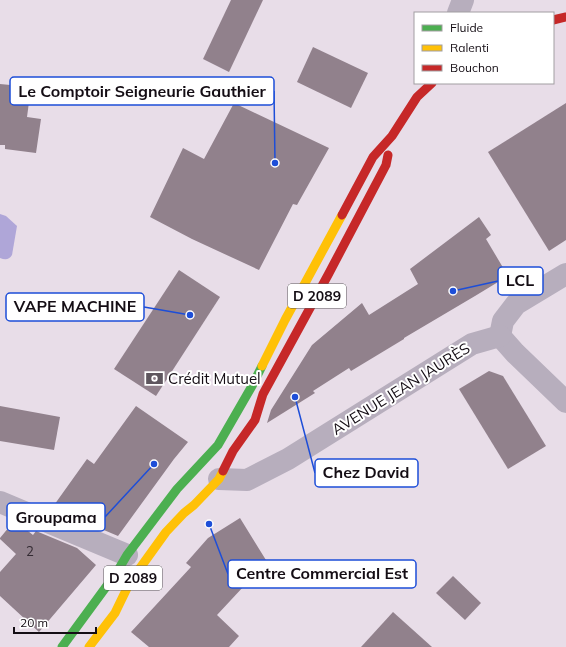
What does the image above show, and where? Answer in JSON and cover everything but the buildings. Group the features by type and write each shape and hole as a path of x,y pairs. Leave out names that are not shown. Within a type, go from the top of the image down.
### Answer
{"main road":[{"path":"554,20 566,17"},
{"name":"D 2089","path":"62,647 118,572 127,555 177,490 218,445 252,386 285,320 373,157 392,136 417,97 431,84"},
{"name":"D 2089","path":"89,647 115,613 130,582 166,532 219,479 233,451 255,420 263,394 386,165 392,136"}],"street":[{"path":"458,12 463,0"},
{"path":"566,274 516,304 503,321 500,336 566,402"},
{"name":"AVENUE JEAN JAURÈS","path":"219,479 247,480 267,470 288,459 472,344 500,336"},
{"path":"0,502 127,555"}],"shaded area":[{"path":"0,214 6,216 17,226 12,255 7,259 0,258"}],"traffic: fast":[{"path":"62,647 117,572 127,555 177,489 218,445 262,366"}],"traffic: slow":[{"path":"262,366 285,320 342,215"},
{"path":"89,647 115,613 130,582 166,532 219,479 223,471"}],"traffic: jam":[{"path":"554,20 566,17"},
{"path":"342,215 373,157 392,136 417,97 431,84"},
{"path":"223,471 233,451 255,420 263,394 386,165 388,155"}],"place":[{"name":"Le Comptoir Seigneurie Gauthier","path":"275,163"},
{"name":"LCL","path":"453,291"},
{"name":"VAPE MACHINE","path":"190,315"},
{"name":"Crédit Mutuel","path":"155,379"},
{"name":"Chez David","path":"295,397"},
{"name":"Groupama","path":"154,464"},
{"name":"Centre Commercial Est","path":"209,524"}]}
